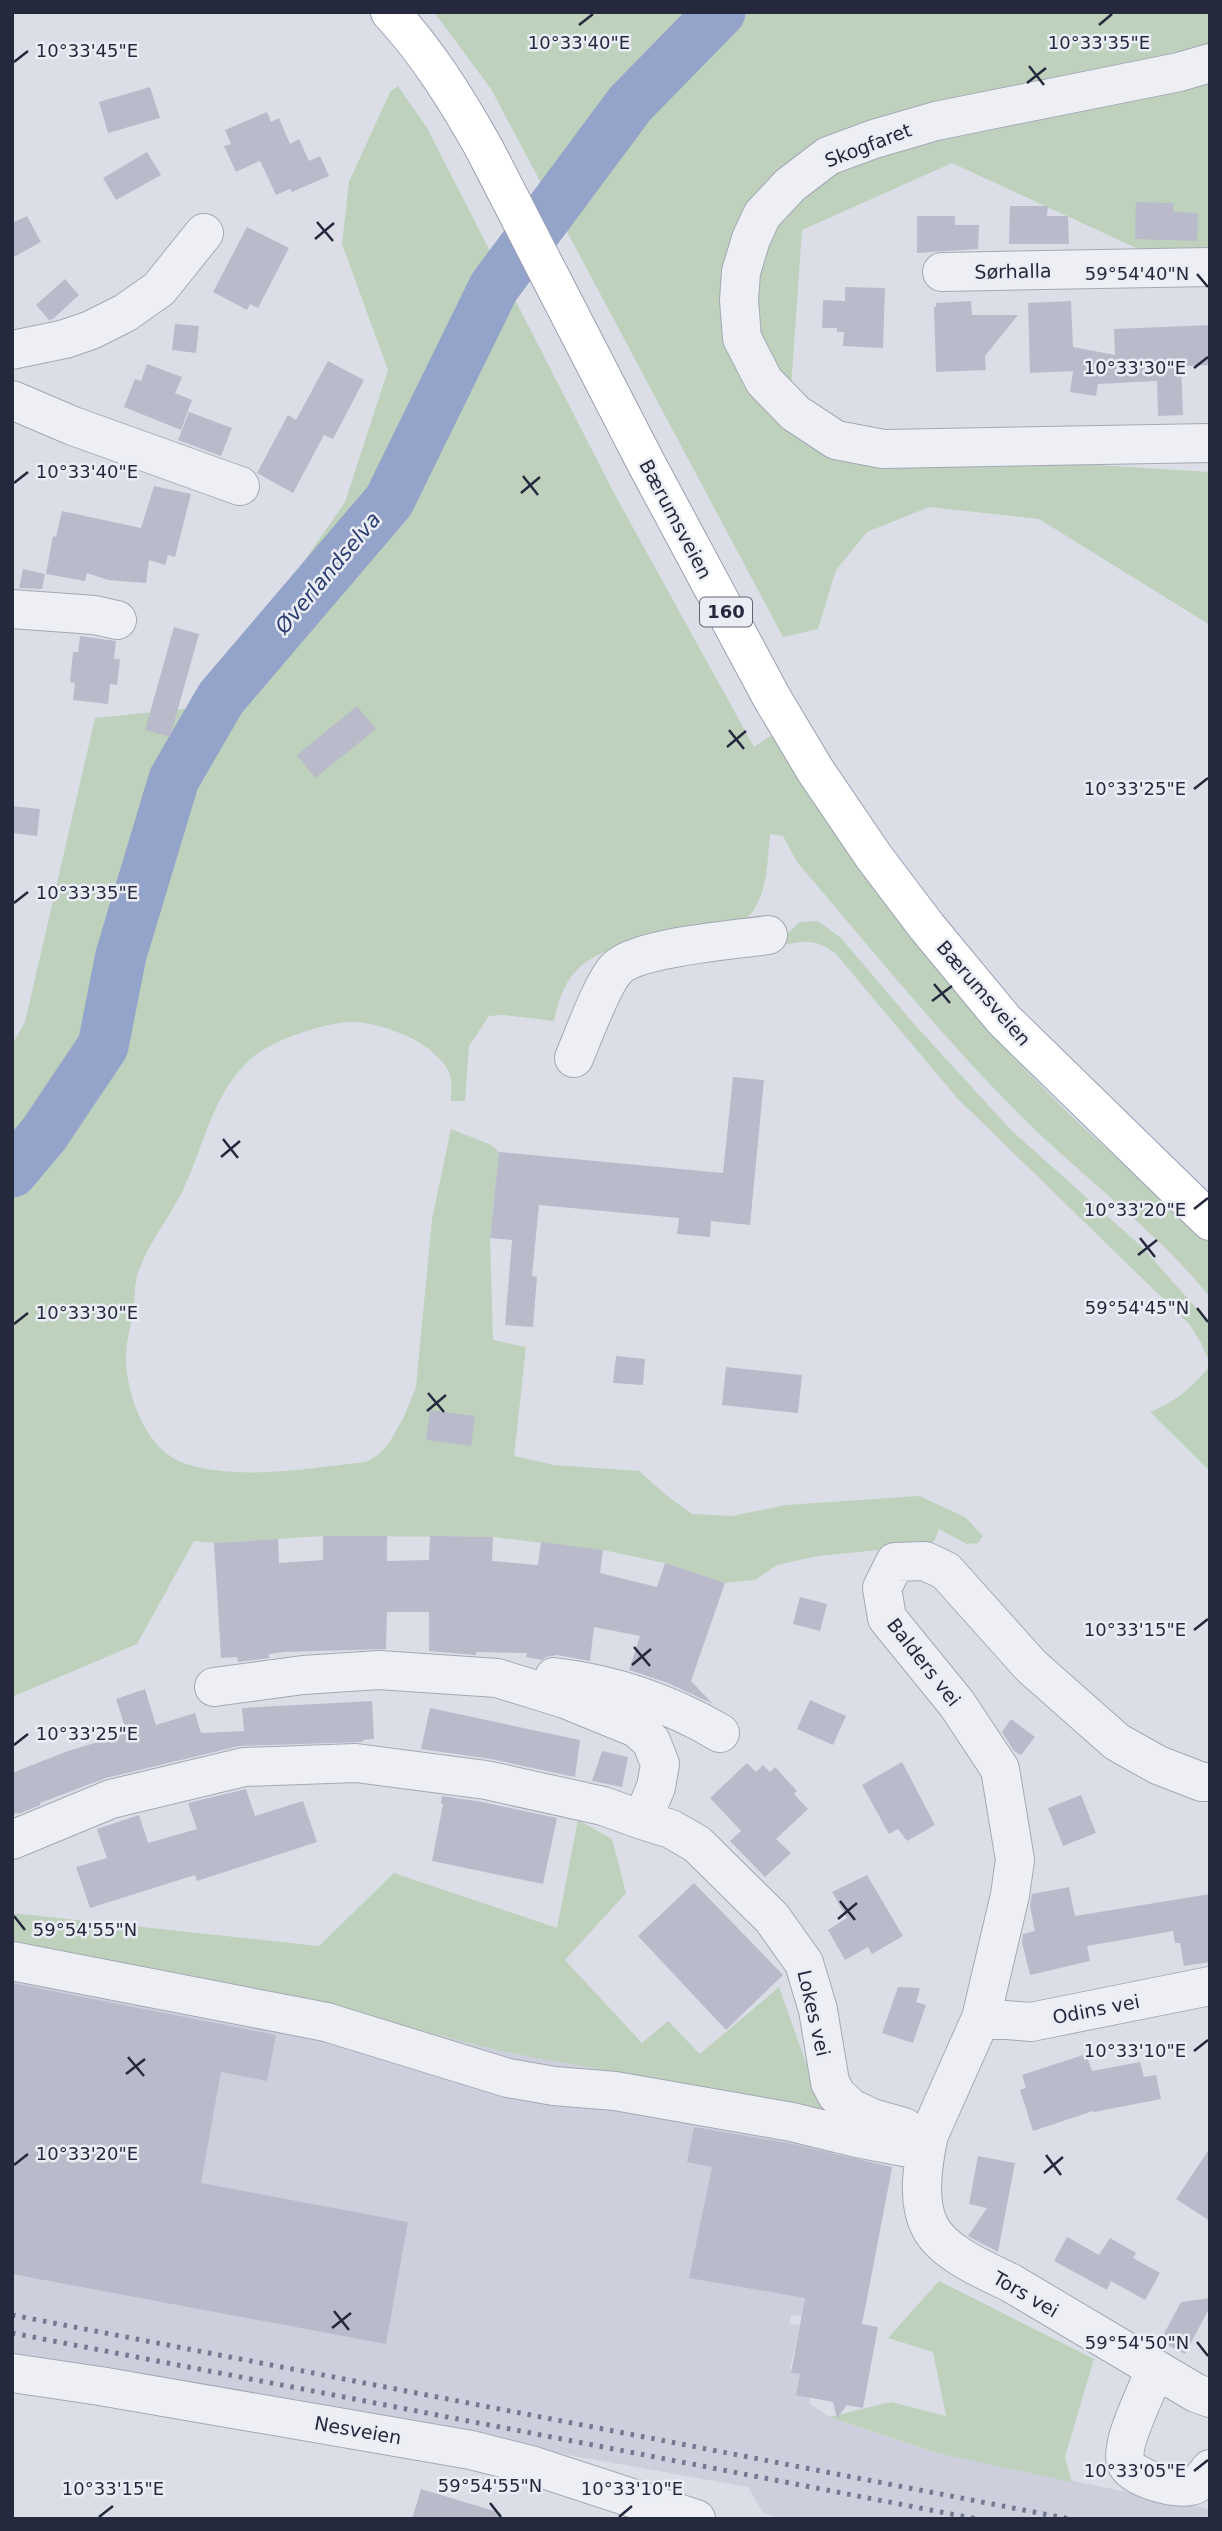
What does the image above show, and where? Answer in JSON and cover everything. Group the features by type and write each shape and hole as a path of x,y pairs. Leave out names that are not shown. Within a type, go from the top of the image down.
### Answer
{"main road":[{"name":"Bærumsveien","path":"390,12 458,101 651,473 772,698 815,770 874,857 968,978 1048,1065 1144,1154 1195,1209 1210,1221"},
{"name":"Bærumsveien","path":"1144,1154 1210,1194"}],"street":[{"name":"Skogfaret","path":"1210,63 1179,72 936,121 828,156 790,185 762,215 741,272 740,300 742,338 764,381 794,413 836,440 896,450 1210,443"},
{"path":"12,350 65,339 92,330 125,313 159,289 204,233"},
{"name":"Sørhalla","path":"942,272 1210,267"},
{"path":"12,400 73,426 240,486"},
{"path":"12,609 94,615 117,620"},
{"path":"574,1058 613,972 625,961 677,948 768,935"},
{"name":"Balders vei","path":"927,2143 981,2018 1010,1895 1015,1860 1000,1769 957,1704 887,1618 882,1588 895,1562 925,1561 946,1571 1031,1666 1117,1742 1158,1765 1202,1782 1210,1782"},
{"path":"214,1687 303,1675 379,1670 497,1678 565,1699 636,1728 651,1741 660,1764 656,1787 642,1820"},
{"path":"522,1686 533,1675 571,1679 625,1690 692,1716 720,1733"},
{"name":"Lokes vei","path":"12,1840 111,1799 244,1767 356,1763 486,1780 603,1806 671,1829 697,1843 772,1918 804,1963 818,2010 830,2082 836,2094 851,2108 927,2143"},
{"path":"12,1961 326,2022 508,2078 655,2098 792,2122 857,2138 927,2143"},
{"name":"Odins vei","path":"981,2018 1031,2022 1210,1986"},
{"name":"Tors vei","path":"927,2143 922,2183 924,2205 930,2228 948,2249 1011,2283 1155,2370 1210,2398"},
{"path":"1155,2370 1125,2447 1126,2463 1138,2475 1169,2486 1192,2486 1210,2469"},
{"name":"Nesveien","path":"12,2373 471,2450 545,2469 691,2518"}],"shaded area":[{"path":"12,1942 384,2021 500,2051 699,2088 836,2138 833,2157 892,2169 865,2310 841,2305 802,2316 791,2315 790,2324 800,2325 790,2369 807,2373 811,2390 809,2403 829,2417 937,2453 1210,2509 1210,2519 782,2519 763,2513 748,2487 12,2356"}],"green space":[{"path":"434,12 1210,12 1210,252 1158,258 952,163 802,230 790,403 839,449 1210,472 1210,625 1039,519 929,507 867,532 836,570 818,629 783,637 491,89"},
{"path":"398,86 427,128 614,493 754,747 772,735 865,876 967,1006 1022,1066 1081,1125 1143,1181 1210,1234 1210,1297 1164,1247 1038,1133 985,1079 797,862 783,836 770,834 762,893 743,923 656,936 594,957 569,979 554,1021 489,1016 469,1046 465,1101 451,1101 448,1071 429,1050 401,1033 381,1026 352,1022 315,1029 286,1038 253,1057 227,1087 180,1196 141,1265 136,1280 127,1348 130,1390 150,1436 172,1458 186,1464 230,1472 276,1472 366,1462 378,1455 389,1443 404,1417 416,1387 432,1219 451,1129 491,1145 499,1152 490,1238 493,1340 526,1347 514,1456 554,1465 639,1471 692,1514 732,1516 786,1505 919,1496 965,1517 983,1536 978,1543 967,1544 939,1529 935,1540 929,1545 818,1556 777,1565 755,1580 725,1583 665,1563 603,1550 493,1537 323,1536 214,1543 194,1541 137,1644 12,1697 12,1045 25,1022 95,718 194,708 273,606 345,502 388,370 342,244 349,182 390,92"},
{"path":"818,921 841,938 915,1025 1011,1130 1142,1247 1198,1310 1210,1326 1210,1364 1190,1325 957,1098 836,954 811,942 783,945 786,935 800,922"},
{"path":"1210,1366 1210,1471 1150,1412 1183,1393"},
{"path":"578,1820 612,1839 626,1893 565,1960 642,2043 668,2021 700,2054 779,1987 823,2111 500,2051 384,2021 12,1942 12,1913 319,1946 394,1873 557,1928"},
{"path":"939,2281 1094,2359 1065,2457 1072,2482 937,2453 829,2417 891,2402 946,2416 933,2352 888,2338"}],"building":[{"path":"150,87 160,118 108,133 99,102"},
{"path":"267,112 271,122 279,118 290,144 299,139 309,161 320,156 329,176 292,192 290,189 276,195 260,161 236,172 224,146 231,144 225,130"},
{"path":"147,152 161,175 116,200 103,178"},
{"path":"1136,202 1174,203 1173,212 1198,213 1197,241 1135,239"},
{"path":"1010,206 1048,206 1047,216 1068,216 1069,244 1009,244"},
{"path":"27,216 41,242 12,258 12,223"},
{"path":"917,216 955,216 955,225 979,225 978,249 917,253"},
{"path":"247,227 289,248 258,308 250,304 247,310 213,292"},
{"path":"65,279 79,295 49,320 36,305"},
{"path":"845,287 885,288 883,348 843,346 844,332 837,332 837,328 822,328 823,300 845,301"},
{"path":"971,301 972,315 1018,315 985,356 986,370 936,372 934,307 936,303"},
{"path":"1071,301 1073,347 1115,355 1114,329 1210,325 1210,365 1181,366 1183,415 1158,416 1157,381 1098,384 1096,396 1070,392 1073,371 1030,373 1028,303"},
{"path":"175,324 199,326 196,353 172,350"},
{"path":"328,361 364,380 333,439 324,435 293,493 257,473 288,415 296,420"},
{"path":"147,364 182,377 175,393 192,400 181,430 124,407 135,379 141,381"},
{"path":"189,412 232,428 221,456 178,440"},
{"path":"154,486 191,494 175,557 168,555 165,565 149,560 146,583 108,580 87,573 85,581 46,574 53,536 56,537 62,511 141,528"},
{"path":"23,569 45,574 42,589 19,588"},
{"path":"174,627 199,634 170,737 145,730"},
{"path":"80,636 116,641 114,659 120,659 117,685 110,684 108,704 73,700 75,683 70,682 73,652 78,652"},
{"path":"357,706 376,729 315,778 297,755"},
{"path":"12,806 40,809 37,836 12,833"},
{"path":"733,1077 764,1080 750,1225 711,1221 710,1237 677,1234 679,1218 539,1205 532,1276 537,1277 533,1327 505,1325 512,1240 490,1238 499,1152 723,1173"},
{"path":"616,1356 645,1359 643,1385 613,1383"},
{"path":"726,1367 802,1375 798,1413 722,1405"},
{"path":"430,1410 475,1416 471,1446 426,1440"},
{"path":"323,1536 387,1536 387,1561 429,1560 430,1536 493,1537 492,1561 538,1565 541,1542 603,1550 600,1573 657,1587 665,1563 725,1583 691,1681 713,1704 668,1683 629,1670 640,1636 594,1627 590,1661 557,1655 542,1660 526,1657 527,1653 476,1652 476,1655 429,1651 429,1612 387,1612 386,1649 284,1652 269,1654 269,1658 238,1662 237,1657 221,1658 214,1543 278,1539 279,1563 323,1560"},
{"path":"800,1597 827,1604 820,1631 793,1624"},
{"path":"145,1689 156,1725 195,1713 201,1733 244,1731 242,1708 372,1701 374,1739 363,1742 239,1746 106,1778 21,1813 12,1814 12,1773 68,1751 127,1733 116,1699"},
{"path":"810,1700 846,1716 833,1745 797,1729"},
{"path":"430,1708 580,1740 575,1777 491,1759 421,1749"},
{"path":"1011,1719 1035,1737 1021,1755 1014,1751 1002,1732"},
{"path":"602,1751 628,1757 622,1787 592,1781"},
{"path":"902,1762 935,1825 907,1841 898,1829 889,1834 862,1785"},
{"path":"747,1763 756,1772 763,1765 770,1772 775,1767 797,1791 794,1794 808,1809 776,1839 791,1853 765,1877 730,1841 741,1831 710,1798"},
{"path":"246,1789 255,1816 303,1801 317,1842 197,1881 195,1875 90,1908 76,1867 107,1858 97,1829 139,1815 148,1843 197,1829 188,1803"},
{"path":"1081,1795 1096,1833 1063,1846 1048,1808"},
{"path":"442,1796 557,1818 543,1884 432,1861 443,1804"},
{"path":"867,1875 903,1936 872,1954 868,1947 845,1960 828,1930 847,1918 832,1892"},
{"path":"694,1883 783,1975 726,2030 638,1936"},
{"path":"1069,1887 1075,1916 1210,1894 1210,1962 1184,1966 1180,1943 1175,1943 1173,1931 1087,1946 1090,1961 1030,1975 1022,1942 1023,1934 1035,1931 1030,1906 1032,1894"},
{"path":"12,1983 276,2035 267,2081 221,2072 201,2183 408,2222 386,2344 12,2274"},
{"path":"898,1987 920,1988 916,2002 926,2005 913,2043 882,2033"},
{"path":"1086,2054 1092,2071 1140,2062 1144,2077 1156,2075 1161,2099 1093,2111 1033,2131 1020,2090 1026,2088 1022,2075"},
{"path":"694,2127 788,2143 892,2167 862,2324 878,2327 863,2408 847,2405 837,2418 833,2402 796,2395 800,2374 791,2373 805,2298 689,2278 712,2167 687,2162"},
{"path":"1210,2148 1210,2221 1176,2199"},
{"path":"978,2156 1015,2163 998,2252 968,2236 987,2208 969,2204"},
{"path":"1067,2237 1099,2255 1110,2238 1136,2253 1133,2258 1160,2273 1145,2300 1111,2281 1107,2290 1054,2261"},
{"path":"1210,2298 1210,2307 1185,2354 1160,2341 1181,2302"},
{"path":"421,2489 501,2513 501,2519 412,2519"}],"waterway":[{"name":"Øverlandselva","path":"12,1172 44,1134 103,1046 121,955 174,779 221,698 389,501 494,287 630,104 720,12"}],"railway":[{"path":"12,2315 1070,2519"},
{"path":"12,2333 977,2519"}]}
